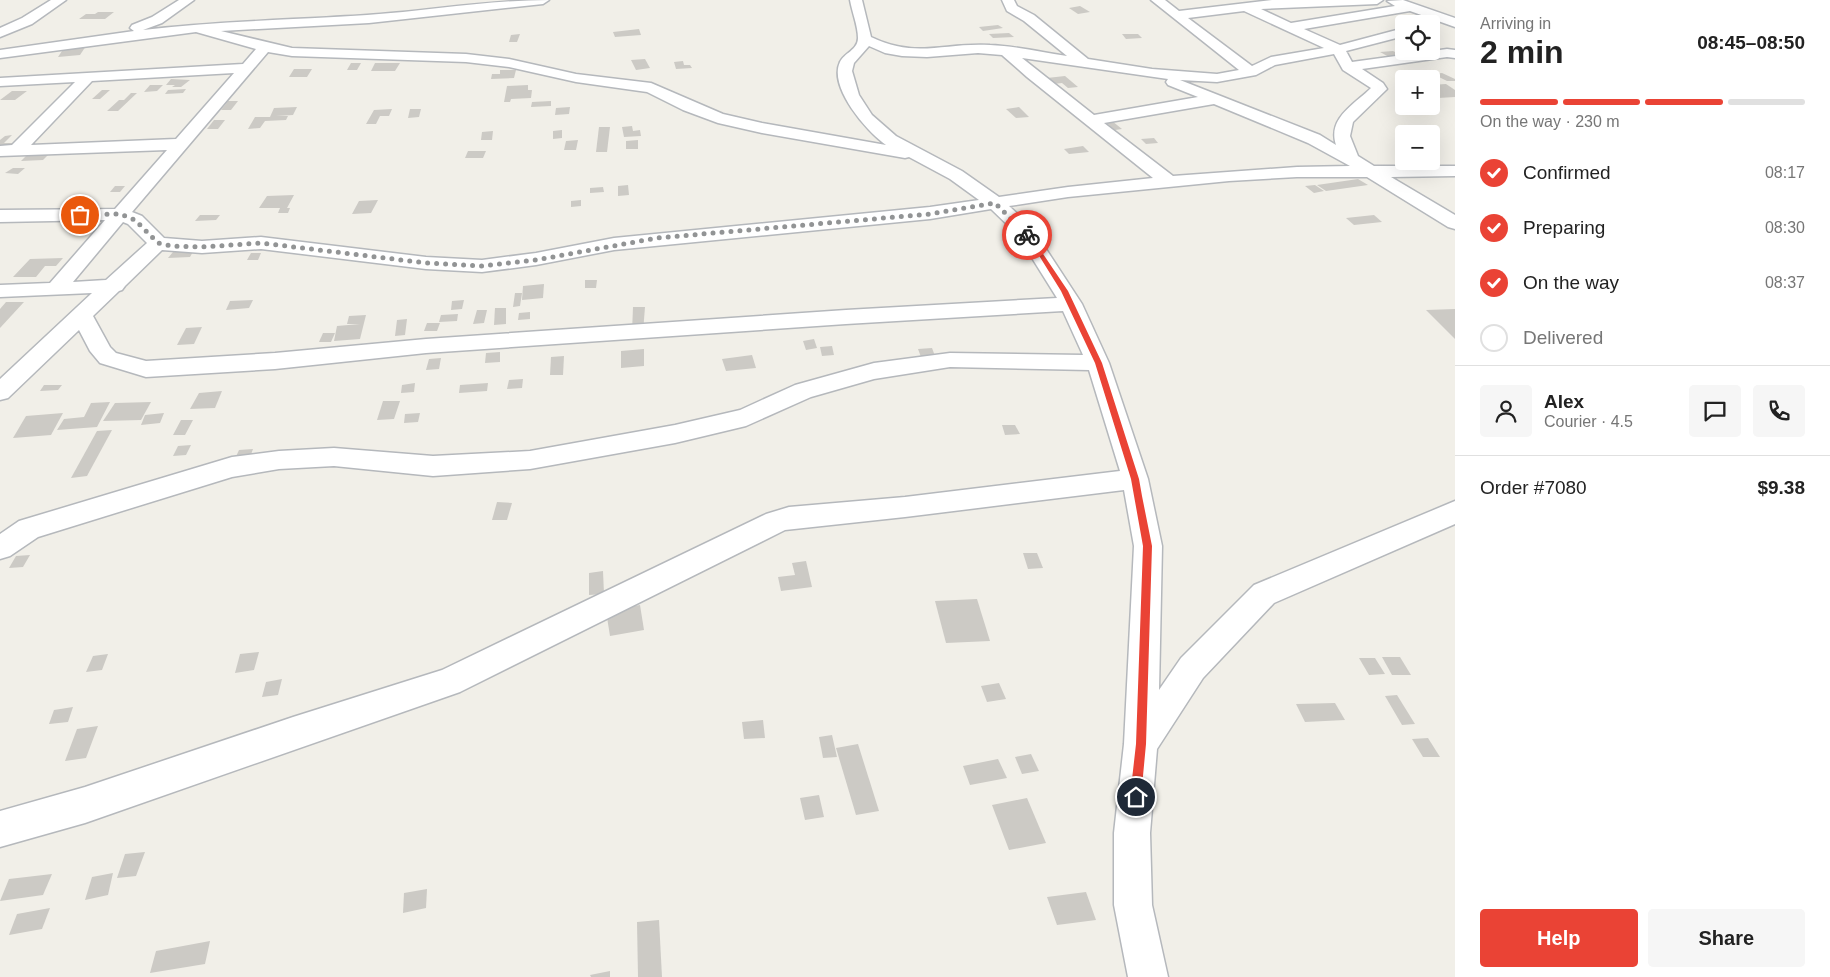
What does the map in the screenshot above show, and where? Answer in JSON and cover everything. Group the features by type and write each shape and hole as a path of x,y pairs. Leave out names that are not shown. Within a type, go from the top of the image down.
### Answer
{"street":[{"path":"0,33 27,20 60,0"},
{"path":"88,41 157,20 188,0"},
{"path":"0,54 196,28 369,19 506,2 542,0"},
{"path":"856,0 865,39 861,48 847,62 845,71 851,95 866,118 890,140 956,175 995,203 1024,230 1064,291 1098,363 1135,479 1148,546 1141,744 1132,832 1133,905 1148,977"},
{"path":"1008,0 1012,8 1029,18 1084,63"},
{"path":"1157,0 1251,72"},
{"path":"1177,15 1279,3 1377,0"},
{"path":"1385,0 1410,7 1425,15"},
{"path":"1289,27 1410,7"},
{"path":"1440,17 1443,13 1455,7"},
{"path":"1248,8 1338,49 1348,67 1374,83 1379,89 1350,115 1343,127 1342,136 1350,159"},
{"path":"1440,21 1455,23"},
{"path":"196,28 265,47 292,52 466,58 509,63 576,78 651,88 689,107 718,118 762,128 917,155"},
{"path":"865,39 884,48 901,52 965,48 1007,52 1152,73 1217,78 1251,72 1272,61 1338,49 1395,34"},
{"path":"57,287 265,47"},
{"path":"1007,52 1032,74 1169,182"},
{"path":"1348,67 1447,53 1455,54"},
{"path":"0,82 247,68"},
{"path":"1152,73 1215,100 1301,133 1350,159 1455,223"},
{"path":"8,151 88,77"},
{"path":"1092,120 1215,100"},
{"path":"8,151 181,144"},
{"path":"0,216 120,214 135,220 158,243 172,246 202,247 261,243 426,263 482,266 536,260 657,238 930,214 1068,192 1169,182 1287,172 1455,171"},
{"path":"0,392 82,314 115,286 158,243"},
{"path":"0,290 115,286"},
{"path":"82,314 101,351 108,358 122,364 146,369 275,361 445,345 750,326 846,317 1071,304"},
{"path":"0,548 29,529 232,467 279,460 334,457 433,466 530,460 675,434 746,417 803,391 874,371 950,360 1098,363"},
{"path":"0,370 24,369"},
{"path":"0,829 85,806 450,682 776,522 789,518 1135,479"},
{"path":"1141,744 1192,668 1264,594 1455,512"}],"building":[{"path":"1080,6 1090,12 1078,14 1069,8"},
{"path":"114,12 105,19 79,19 86,14"},
{"path":"998,25 1003,28 983,31 979,27"},
{"path":"639,29 641,35 615,37 613,32"},
{"path":"1009,33 1014,37 993,38 989,34"},
{"path":"520,34 517,42 509,42 511,35"},
{"path":"1122,34 1138,34 1142,38 1126,39"},
{"path":"86,46 80,55 58,57 64,48"},
{"path":"1393,51 1395,52 1395,57 1391,58 1380,52"},
{"path":"645,59 650,68 636,70 631,60"},
{"path":"683,61 684,65 690,65 692,68 676,69 674,62"},
{"path":"351,63 361,63 357,70 347,70"},
{"path":"375,63 400,63 395,71 371,71"},
{"path":"294,69 312,69 307,77 289,77"},
{"path":"500,70 516,70 514,78 491,79 492,74 500,74"},
{"path":"1440,73 1455,79 1455,81 1447,81 1440,78"},
{"path":"1065,76 1078,87 1068,88 1062,83 1054,84 1047,78"},
{"path":"171,79 190,80 181,87 172,87 175,85 166,85"},
{"path":"1440,84 1446,84 1455,90 1455,97 1440,98"},
{"path":"150,85 163,85 157,91 144,92"},
{"path":"528,85 528,90 532,90 531,98 511,99 510,102 504,102 507,86"},
{"path":"186,89 183,93 165,94 168,90"},
{"path":"102,90 110,90 100,99 92,99"},
{"path":"12,91 27,91 15,100 0,100"},
{"path":"131,93 137,93 118,111 107,111 119,100 124,100"},
{"path":"228,101 238,101 231,110 221,110"},
{"path":"551,101 551,106 531,107 532,102"},
{"path":"297,107 293,115 276,116 288,116 286,120 265,121 260,128 248,129 255,117 270,117 274,108"},
{"path":"570,107 569,114 555,115 556,108"},
{"path":"1019,107 1029,117 1016,118 1006,109"},
{"path":"392,109 389,116 380,116 376,124 366,124 374,110"},
{"path":"410,109 421,109 419,117 408,118"},
{"path":"214,120 225,120 218,129 207,129"},
{"path":"1112,121 1122,129 1115,130 1105,122"},
{"path":"632,126 633,131 640,130 641,136 624,137 622,127"},
{"path":"599,127 610,127 607,152 596,152"},
{"path":"562,130 562,138 553,139 553,131"},
{"path":"493,131 492,140 481,140 482,132"},
{"path":"12,135 4,143 24,143 0,152 0,140 5,136"},
{"path":"1154,138 1158,143 1146,144 1141,139"},
{"path":"578,140 576,150 564,150 566,141"},
{"path":"638,140 638,149 626,149 626,141"},
{"path":"1083,146 1089,152 1069,154 1064,149"},
{"path":"468,151 486,151 483,158 465,158"},
{"path":"48,155 43,160 21,161 26,156"},
{"path":"13,168 25,168 18,174 5,173"},
{"path":"1358,179 1368,185 1326,191 1317,185"},
{"path":"628,185 629,195 618,196 618,186"},
{"path":"1315,185 1324,191 1314,193 1305,186"},
{"path":"115,186 125,186 120,192 110,192"},
{"path":"603,187 604,192 590,193 590,188"},
{"path":"294,195 287,208 290,208 288,213 278,213 280,208 259,208 267,196"},
{"path":"378,200 371,213 352,214 359,201"},
{"path":"581,200 581,206 571,207 571,201"},
{"path":"200,215 220,215 216,220 195,221"},
{"path":"1374,215 1382,222 1354,225 1346,218"},
{"path":"194,250 190,257 168,258 173,252"},
{"path":"251,253 261,253 258,260 247,260"},
{"path":"63,258 56,266 45,266 36,277 13,277 30,259"},
{"path":"585,280 597,280 596,288 585,288"},
{"path":"544,284 543,298 522,300 523,286"},
{"path":"515,293 522,293 520,306 513,307"},
{"path":"253,300 249,308 226,310 230,301"},
{"path":"464,300 462,309 451,310 452,301"},
{"path":"6,302 24,302 0,328 0,309"},
{"path":"633,307 645,307 643,332 632,332"},
{"path":"495,308 506,308 506,324 494,325"},
{"path":"1455,309 1455,339 1426,310"},
{"path":"477,310 487,310 484,323 473,324"},
{"path":"530,312 530,319 518,320 519,313"},
{"path":"458,314 457,321 439,322 441,315"},
{"path":"366,315 360,339 334,341 337,326 360,324 347,324 349,316"},
{"path":"407,319 405,335 395,336 397,320"},
{"path":"427,323 440,323 437,331 424,331"},
{"path":"202,327 194,344 177,345 186,328"},
{"path":"323,333 335,333 331,342 319,342"},
{"path":"814,339 817,348 806,350 803,341"},
{"path":"832,346 834,355 822,356 820,347"},
{"path":"932,348 935,356 921,357 918,349"},
{"path":"644,349 644,366 621,368 621,351"},
{"path":"500,352 500,362 485,363 486,353"},
{"path":"752,355 756,368 726,371 722,359"},
{"path":"564,356 563,375 550,375 551,357"},
{"path":"441,358 439,369 426,370 429,359"},
{"path":"523,379 522,388 507,389 509,380"},
{"path":"415,383 414,392 401,393 402,385"},
{"path":"488,383 487,391 459,393 460,385"},
{"path":"44,385 62,385 58,390 40,391"},
{"path":"222,391 215,408 190,409 199,393"},
{"path":"383,401 400,401 394,419 377,420"},
{"path":"110,402 97,427 57,430 64,419 84,417 91,403"},
{"path":"151,402 141,420 103,421 115,403"},
{"path":"63,413 51,435 13,438 26,416"},
{"path":"164,413 160,423 141,425 145,415"},
{"path":"420,413 418,422 404,423 405,414"},
{"path":"181,420 193,420 185,435 173,435"},
{"path":"1002,425 1015,425 1020,434 1005,435"},
{"path":"112,430 87,476 71,478 97,431"},
{"path":"191,445 186,455 173,456 178,446"},
{"path":"253,449 249,460 234,461 239,450"},
{"path":"497,502 512,503 507,520 492,520"},
{"path":"1023,553 1037,553 1043,568 1028,569"},
{"path":"30,555 23,567 9,568 16,556"},
{"path":"806,561 812,587 781,591 778,577 795,575 792,563"},
{"path":"603,571 604,594 589,595 589,573"},
{"path":"977,599 990,641 946,643 935,601"},
{"path":"640,605 644,630 610,636 606,611"},
{"path":"259,652 254,670 235,673 240,654"},
{"path":"108,654 102,670 86,672 93,656"},
{"path":"1382,657 1400,657 1411,675 1392,675"},
{"path":"1359,658 1375,658 1385,674 1369,675"},
{"path":"282,679 278,695 262,697 266,682"},
{"path":"999,683 1006,699 987,702 981,686"},
{"path":"1397,695 1415,724 1402,725 1385,696"},
{"path":"1335,703 1345,720 1305,722 1296,704"},
{"path":"73,707 68,722 49,724 54,710"},
{"path":"763,720 765,738 744,739 742,722"},
{"path":"98,726 86,758 65,761 77,729"},
{"path":"832,735 837,757 823,758 819,737"},
{"path":"1428,738 1440,757 1423,757 1412,739"},
{"path":"858,744 879,811 856,815 836,748"},
{"path":"1031,754 1039,771 1022,774 1015,757"},
{"path":"998,759 1007,778 970,785 963,766"},
{"path":"819,795 824,817 805,820 800,798"},
{"path":"1027,798 1046,843 1009,850 992,805"},
{"path":"145,852 136,876 117,878 125,854"},
{"path":"113,873 108,895 85,900 92,877"},
{"path":"52,874 43,895 0,901 9,879"},
{"path":"427,889 426,908 403,913 404,893"},
{"path":"1086,892 1096,920 1057,925 1047,897"},
{"path":"50,908 42,929 9,935 17,914"},
{"path":"659,920 662,977 638,977 637,922"},
{"path":"210,941 205,964 150,973 156,951"},
{"path":"610,971 610,977 591,977 590,975"}],"way so far":[{"path":"80,215 120,214 135,220 158,243 172,246 202,247 261,243 357,256 482,266 536,260 614,244 657,238 930,214 995,203 1027,235"}],"route":[{"path":"1027,235 1064,291 1098,363 1135,479 1148,546 1141,744 1136,797"}]}
